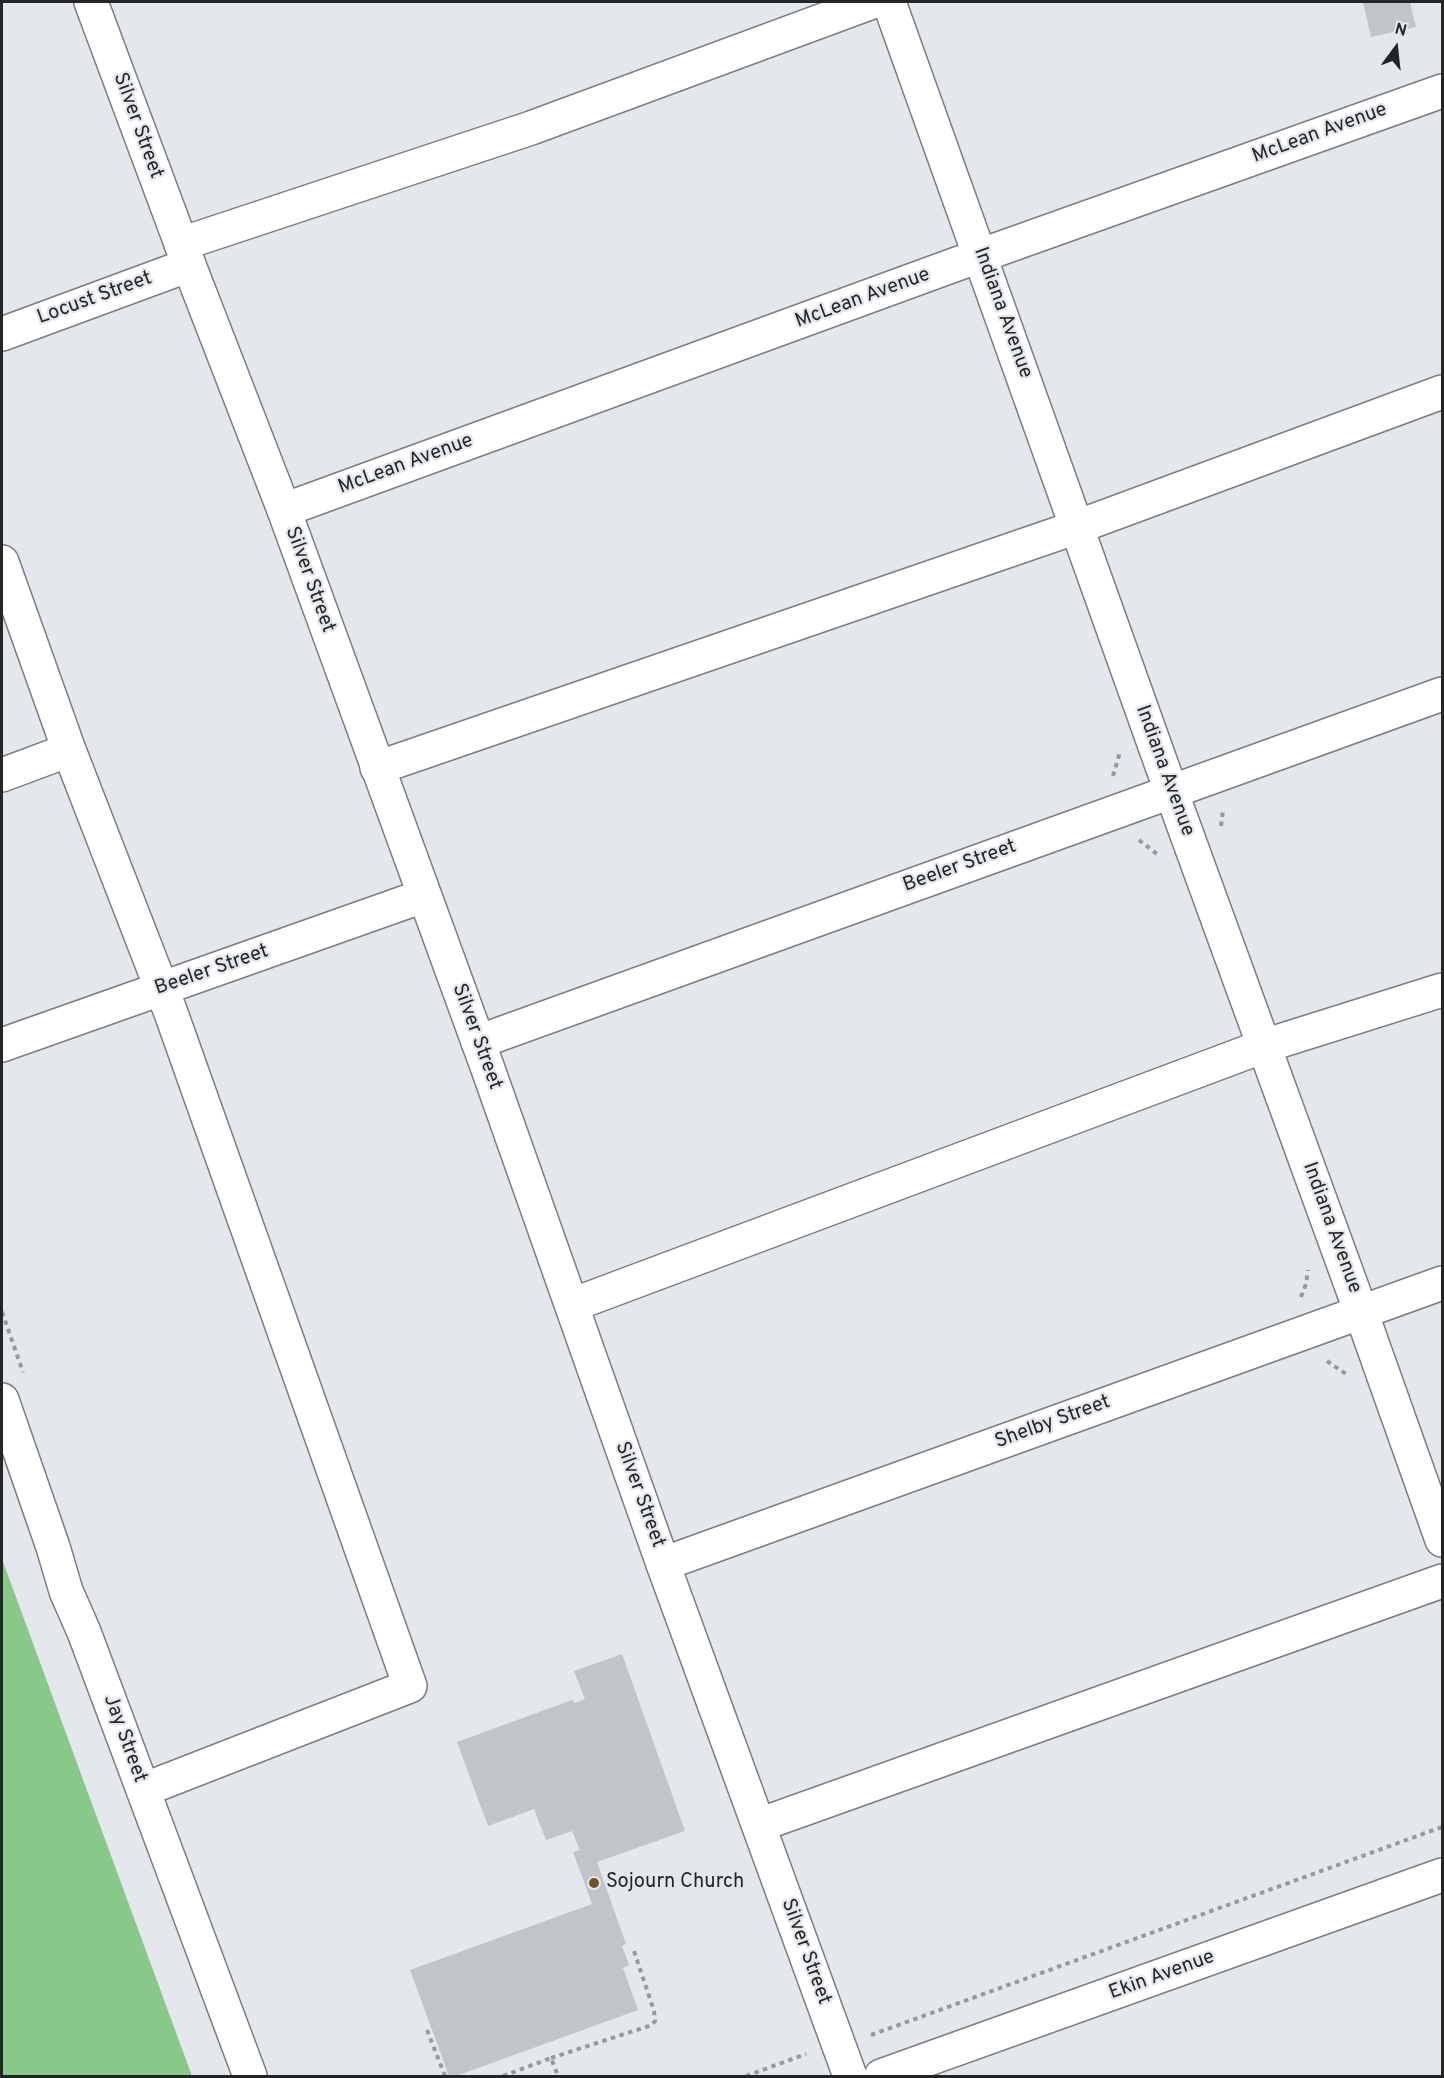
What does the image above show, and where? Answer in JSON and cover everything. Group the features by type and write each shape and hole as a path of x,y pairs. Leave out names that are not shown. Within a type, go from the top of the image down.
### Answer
{"street":[{"name":"Silver Street","path":"91,2 284,510 478,1042 663,1564 850,2076"},
{"name":"Locust Street","path":"2,334 185,254 872,2"},
{"name":"Indiana Avenue","path":"889,2 1171,791 1443,1540"},
{"name":"McLean Avenue","path":"284,510 981,255 1443,91"},
{"path":"377,768 1077,528 1443,392"},
{"path":"2,562 69,750 162,988 410,1686 143,1790"},
{"name":"Beeler Street","path":"478,1042 1443,694"},
{"path":"2,775 69,750"},
{"name":"Beeler Street","path":"2,1045 423,896"},
{"path":"572,1305 1264,1046 1443,990"},
{"name":"Shelby Street","path":"663,1564 1443,1282"},
{"name":"Jay Street","path":"2,1400 66,1591 84,1632 250,2076"},
{"path":"759,1825 1443,1581"},
{"name":"Ekin Avenue","path":"881,2076 1443,1875"}],"path":[{"path":"1110,782 1120,748"},
{"path":"1221,838 1224,807"},
{"path":"869,2036 1443,1827"},
{"path":"503,2076 652,2025 655,2021 654,2011 634,1951"},
{"path":"427,2030 445,2076"},
{"path":"551,2058 558,2076"}],"green space":[{"path":"2,1559 192,2076 2,2076"}],"building":[{"path":"1363,2 1410,2 1416,27 1371,37"},
{"name":"Sojourn Church","path":"622,1654 685,1831 597,1862 626,1944 622,1946 629,1965 623,1968 638,2010 456,2076 449,2076 410,1970 592,1904 573,1852 580,1850 572,1831 546,1840 534,1809 488,1826 457,1742 572,1700 575,1703 585,1699 574,1671"}],"place":[{"name":"Sojourn Church","path":"594,1883"}]}
